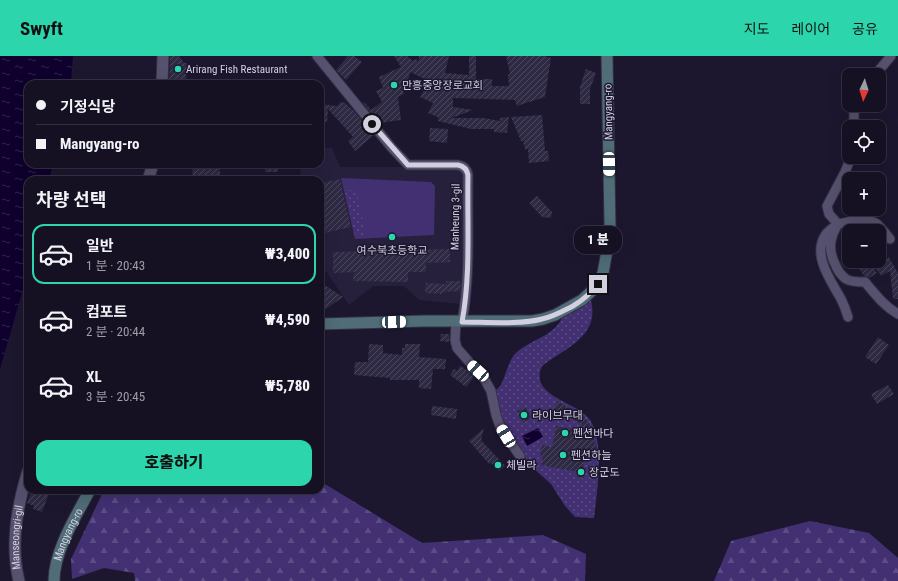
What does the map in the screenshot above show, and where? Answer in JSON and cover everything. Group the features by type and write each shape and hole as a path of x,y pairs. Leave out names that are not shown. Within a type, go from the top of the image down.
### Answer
{"main road":[{"name":"Mangyang-ro","path":"324,324 527,321 547,318 565,310 582,300 595,288 601,278 607,253 610,226 607,56"},
{"name":"Mangyang-ro","path":"54,581 56,562 59,553 88,494"}],"street":[{"path":"162,80 163,56"},
{"name":"Manheung 3-gil","path":"316,56 391,147 408,165 458,165 467,171 466,302 459,322"},
{"path":"881,68 891,56"},
{"path":"838,224 829,214 827,206 848,164"},
{"path":"848,317 841,298 827,276 822,254 823,240 826,234 838,224 869,220 875,223 890,239"},
{"path":"838,224 832,233 830,248 833,260 838,270 845,279 865,282 890,310 898,314"},
{"path":"459,322 455,340 457,348 485,380 491,391 496,415 502,429 520,456"},
{"name":"Manseongri-gil","path":"19,581 14,561 18,504 24,484"}],"shaded area":[{"name":"여수북초등학교","path":"324,147 332,148 340,167 459,167 466,173 464,298 460,304 419,300 404,286 373,286 349,305 324,268 324,176 300,176 301,168 324,168"}],"green space":[{"path":"341,178 431,182 435,186 434,235 355,239"},
{"path":"356,189 366,235 355,237 345,191"},
{"path":"589,294 592,308 592,320 587,330 572,346 542,366 540,376 542,385 548,392 584,413 595,429 599,454 599,468 594,518 575,517 565,506 551,484 525,463 501,429 494,391 501,385 513,356 524,347 551,331 562,319 565,310"},
{"path":"324,483 422,543 543,535 586,554 585,581 135,581 134,573 104,568 72,579 71,559 102,494 324,494"},
{"path":"810,521 869,533 898,558 898,581 714,581 731,541"}],"water":[{"path":"0,56 73,56 71,80 24,80 24,168 52,168 50,176 24,176 24,286 0,369"},
{"path":"538,428 543,437 527,446 522,436"}],"building":[{"path":"170,56 179,56 184,63 187,63 186,80 169,80"},
{"path":"348,56 354,56 362,62 346,80 336,70"},
{"path":"394,56 407,56 413,61 415,59 419,61 419,56 449,56 445,73 469,75 469,56 476,56 476,79 492,79 492,86 509,86 508,75 510,74 506,56 544,56 551,58 545,97 517,106 515,100 453,98 453,107 473,110 451,118 483,118 500,121 500,118 509,117 507,133 494,132 494,129 471,129 438,121 438,118 440,118 428,113 433,103 420,97 429,81 410,72 406,89 403,91 404,94 398,97 401,120 379,123 363,103 364,102 371,110 382,102 376,91 383,88 379,77 401,67"},
{"path":"586,69 596,73 590,89 590,104 580,104 580,87"},
{"path":"341,102 344,102 354,111 374,135 355,151 348,141 353,137 328,109 327,122 324,122 324,104 337,106"},
{"path":"542,115 545,151 548,151 549,161 529,163 528,149 525,149 523,141 521,141 511,117"},
{"path":"430,128 448,129 447,143 429,141"},
{"path":"193,168 220,168 220,176 192,176"},
{"path":"265,168 278,168 278,172 265,172"},
{"path":"340,179 351,227 324,233 324,182"},
{"path":"537,196 552,212 551,218 542,217 529,203"},
{"path":"450,249 450,262 426,263 426,272 408,272 408,282 353,281 353,274 356,272 333,273 333,252"},
{"path":"888,256 898,273 898,299 893,299 890,271 881,276 876,268 886,268 886,259"},
{"path":"859,268 874,268 877,273 869,278 864,276"},
{"path":"446,281 461,281 460,291 442,292 442,294 425,293 426,283 446,284"},
{"path":"324,285 343,297 324,310"},
{"path":"441,334 449,334 449,342 440,341"},
{"path":"878,337 889,345 876,364 865,357"},
{"path":"369,344 383,345 383,353 402,355 402,348 405,348 405,344 420,344 419,357 446,359 445,369 433,369 431,389 419,388 419,380 390,380 390,378 354,375 355,362 368,362"},
{"path":"460,366 469,371 474,377 466,387 450,375 454,369 457,371"},
{"path":"888,385 894,394 877,404 871,394"},
{"path":"558,401 584,417 595,432 553,409"},
{"path":"432,406 457,409 456,419 431,415"},
{"name":"라이브무대","path":"526,407 531,418 523,423 517,411"},
{"path":"556,426 594,433 595,445 597,445 596,454 586,453 583,467 586,467 584,478 577,477 577,472 541,465 543,456 540,455 542,445 552,447"},
{"path":"484,428 481,440 505,466 499,471 491,463 489,464 469,441"},
{"path":"30,494 49,494 42,512 33,509 34,506 27,503"}],"place":[{"name":"Arirang Fish Restaurant","path":"178,69"},
{"name":"만흥중앙장로교회","path":"394,85"},
{"name":"여수북초등학교","path":"392,237"},
{"name":"라이브무대","path":"524,415"},
{"name":"펜션바다","path":"565,433"},
{"name":"펜션하늘","path":"563,455"},
{"name":"체빌라","path":"498,465"},
{"name":"장군도","path":"581,472"}],"route":[{"path":"372,124 408,165 458,165 467,171 467,282 466,302 462,322 527,321 543,319 555,315 582,300 598,284"}]}
